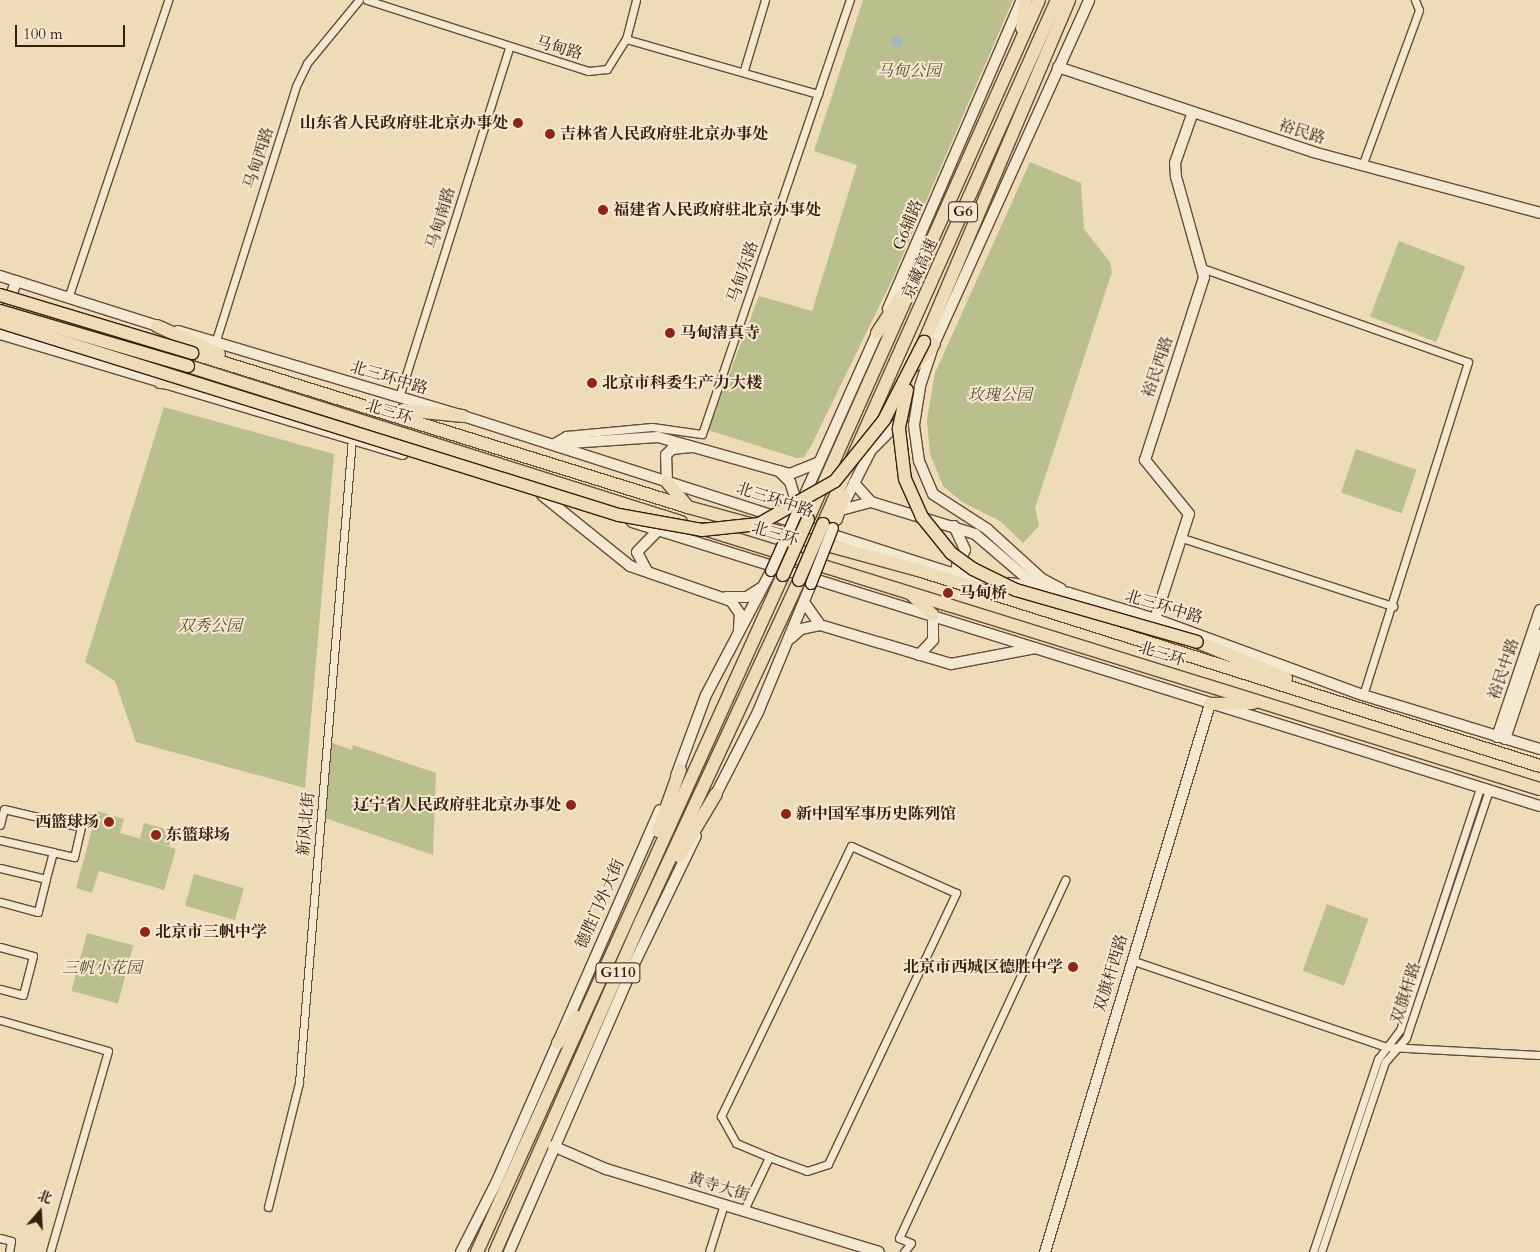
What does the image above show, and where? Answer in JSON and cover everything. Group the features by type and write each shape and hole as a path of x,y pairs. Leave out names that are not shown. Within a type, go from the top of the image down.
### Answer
{"highway":[{"path":"1020,43 1024,0"},
{"name":"京藏高速","path":"801,515 923,262 1039,0"},
{"name":"京藏高速","path":"833,520 869,423 1057,0"},
{"path":"1069,0 1059,30 969,242 929,343 899,428 912,500 934,535 973,569 998,584 1197,642 1356,707"},
{"path":"1059,30 1076,0"},
{"path":"877,333 923,262"},
{"name":"北三环","path":"0,295 258,371 688,507 918,570 1537,765"},
{"name":"北三环","path":"0,311 188,366 1538,789"},
{"path":"0,322 619,515 702,530 759,524 835,480 879,427 929,343"},
{"path":"157,326 258,371"},
{"path":"878,403 929,343"},
{"path":"160,382 264,390"},
{"path":"378,408 463,416"},
{"path":"389,430 442,466"},
{"path":"667,482 688,507"},
{"name":"G6","path":"777,573 801,515"},
{"name":"G6","path":"805,582 833,520"},
{"path":"658,530 688,524"},
{"path":"918,570 948,572"},
{"name":"德胜门外大街","path":"478,1252 777,573"},
{"name":"G110","path":"496,1252 641,921 805,582"},
{"path":"910,593 933,615"},
{"path":"1210,704 1264,703"},
{"path":"627,916 680,770"},
{"path":"641,921 716,794"},
{"path":"558,1043 591,997"}],"street":[{"path":"68,298 168,0"},
{"name":"马甸西路","path":"216,340 296,86 307,63 359,0"},
{"name":"马甸路","path":"367,0 509,48 588,71 607,69 626,39"},
{"path":"636,0 626,39 744,70 818,94"},
{"path":"744,70 765,0"},
{"name":"马甸东路","path":"550,444 566,435 652,427 702,434 850,0"},
{"name":"G6辅路","path":"801,515 820,462 1024,0"},
{"path":"1069,593 1042,579 999,538 933,494 919,461 915,406 929,343 1088,0"},
{"path":"1362,166 1419,10 1415,0"},
{"name":"马甸南路","path":"399,396 509,48"},
{"name":"裕民路","path":"1058,67 1362,166 1540,213"},
{"name":"裕民西路","path":"1155,619 1189,514 1145,460 1200,290 1202,268 1176,178 1175,163 1193,112"},
{"path":"1202,268 1468,362 1393,606 1363,695"},
{"name":"北三环中路","path":"0,276 157,326 216,340 399,396 948,572 1069,593 1155,619 1363,695 1540,749"},
{"path":"16,281 0,332 160,382 658,530 1037,648 1483,792 1540,806"},
{"path":"833,520 871,450 915,406"},
{"path":"550,444 658,437 709,449 779,472 800,473 820,462"},
{"name":"新风北街","path":"268,1207 299,1083 352,439"},
{"path":"667,482 663,463 672,449 709,449"},
{"path":"779,472 790,482 801,515"},
{"path":"854,483 871,502 953,525 991,545 1039,588"},
{"path":"542,495 616,557 648,571 723,596 747,597 764,586"},
{"path":"833,520 871,502"},
{"path":"948,572 958,565 965,550 953,525"},
{"path":"648,571 636,552 658,530"},
{"path":"1182,538 1393,606"},
{"name":"德胜门外大街","path":"461,1252 558,1043 680,770 706,695 764,586 777,573"},
{"path":"509,1252 553,1146 716,794 790,640 804,602 805,582"},
{"path":"723,596 740,614 738,634"},
{"path":"804,602 820,626"},
{"name":"裕民中路","path":"1501,738 1540,610"},
{"path":"919,655 933,640 933,615"},
{"path":"790,640 801,629 820,626 951,664 1037,648"},
{"name":"裕民中路","path":"1501,738 1540,635"},
{"name":"双旗杆西路","path":"1045,1252 1130,960 1210,704"},
{"path":"1313,1252 1378,1059 1400,1030 1483,792"},
{"name":"双旗杆路","path":"1321,1252 1385,1062 1406,1038 1483,792"},
{"path":"0,825 2,808 80,827 74,857 0,840"},
{"path":"852,846 956,893 828,1164 807,1171 769,1157 736,1143 721,1116 852,846"},
{"path":"0,902 38,912 53,852"},
{"path":"0,868 46,879"},
{"path":"904,1252 911,1243 899,1238 1065,880"},
{"path":"0,947 33,956 23,995 0,989"},
{"path":"1130,960 1387,1048 1540,1055"},
{"path":"0,1020 108,1051 50,1252"},
{"name":"黄寺大街","path":"553,1146 606,1169 878,1252"},
{"path":"744,1210 769,1157"},
{"path":"709,1252 724,1204"},
{"path":"0,1238 12,1241 8,1252"}],"green space":[{"name":"马甸公园","path":"863,0 1013,0 892,280 811,446 804,457 796,458 708,430 759,296 812,311 857,165 814,151"},
{"name":"玫瑰公园","path":"1030,162 1081,183 1084,229 1110,262 1112,272 1035,508 1039,526 1023,543 1000,521 962,502 943,486 930,454 927,420 935,373"},
{"path":"1399,241 1465,266 1436,342 1370,317"},
{"name":"双秀公园","path":"164,407 334,454 305,788 136,742 115,681 85,662"},
{"path":"1356,449 1417,470 1402,513 1341,492"},
{"path":"330,742 352,750 353,745 436,773 433,855 325,818"},
{"path":"97,811 124,819 120,833 176,849 164,890 99,871 92,893 76,888"},
{"name":"东篮球场","path":"144,823 173,831 169,846 140,838"},
{"path":"194,874 244,888 235,920 185,906"},
{"path":"1327,904 1368,919 1344,986 1303,971"},
{"name":"三帆小花园","path":"87,933 133,945 118,1003 71,991"}],"water":[{"path":"897,35 903,41 897,47 891,41"}],"place":[{"name":"山东省人民政府驻北京办事处","path":"518,123"},
{"name":"吉林省人民政府驻北京办事处","path":"550,134"},
{"name":"福建省人民政府驻北京办事处","path":"603,210"},
{"name":"马甸清真寺","path":"670,333"},
{"name":"北京市科委生产力大楼","path":"592,383"},
{"name":"马甸桥","path":"948,593"},
{"name":"辽宁省人民政府驻北京办事处","path":"571,805"},
{"name":"新中国军事历史陈列馆","path":"786,814"},
{"name":"西篮球场","path":"109,822"},
{"name":"东篮球场","path":"156,835"},
{"name":"北京市三帆中学","path":"145,932"},
{"name":"北京市西城区德胜中学","path":"1073,967"}]}
